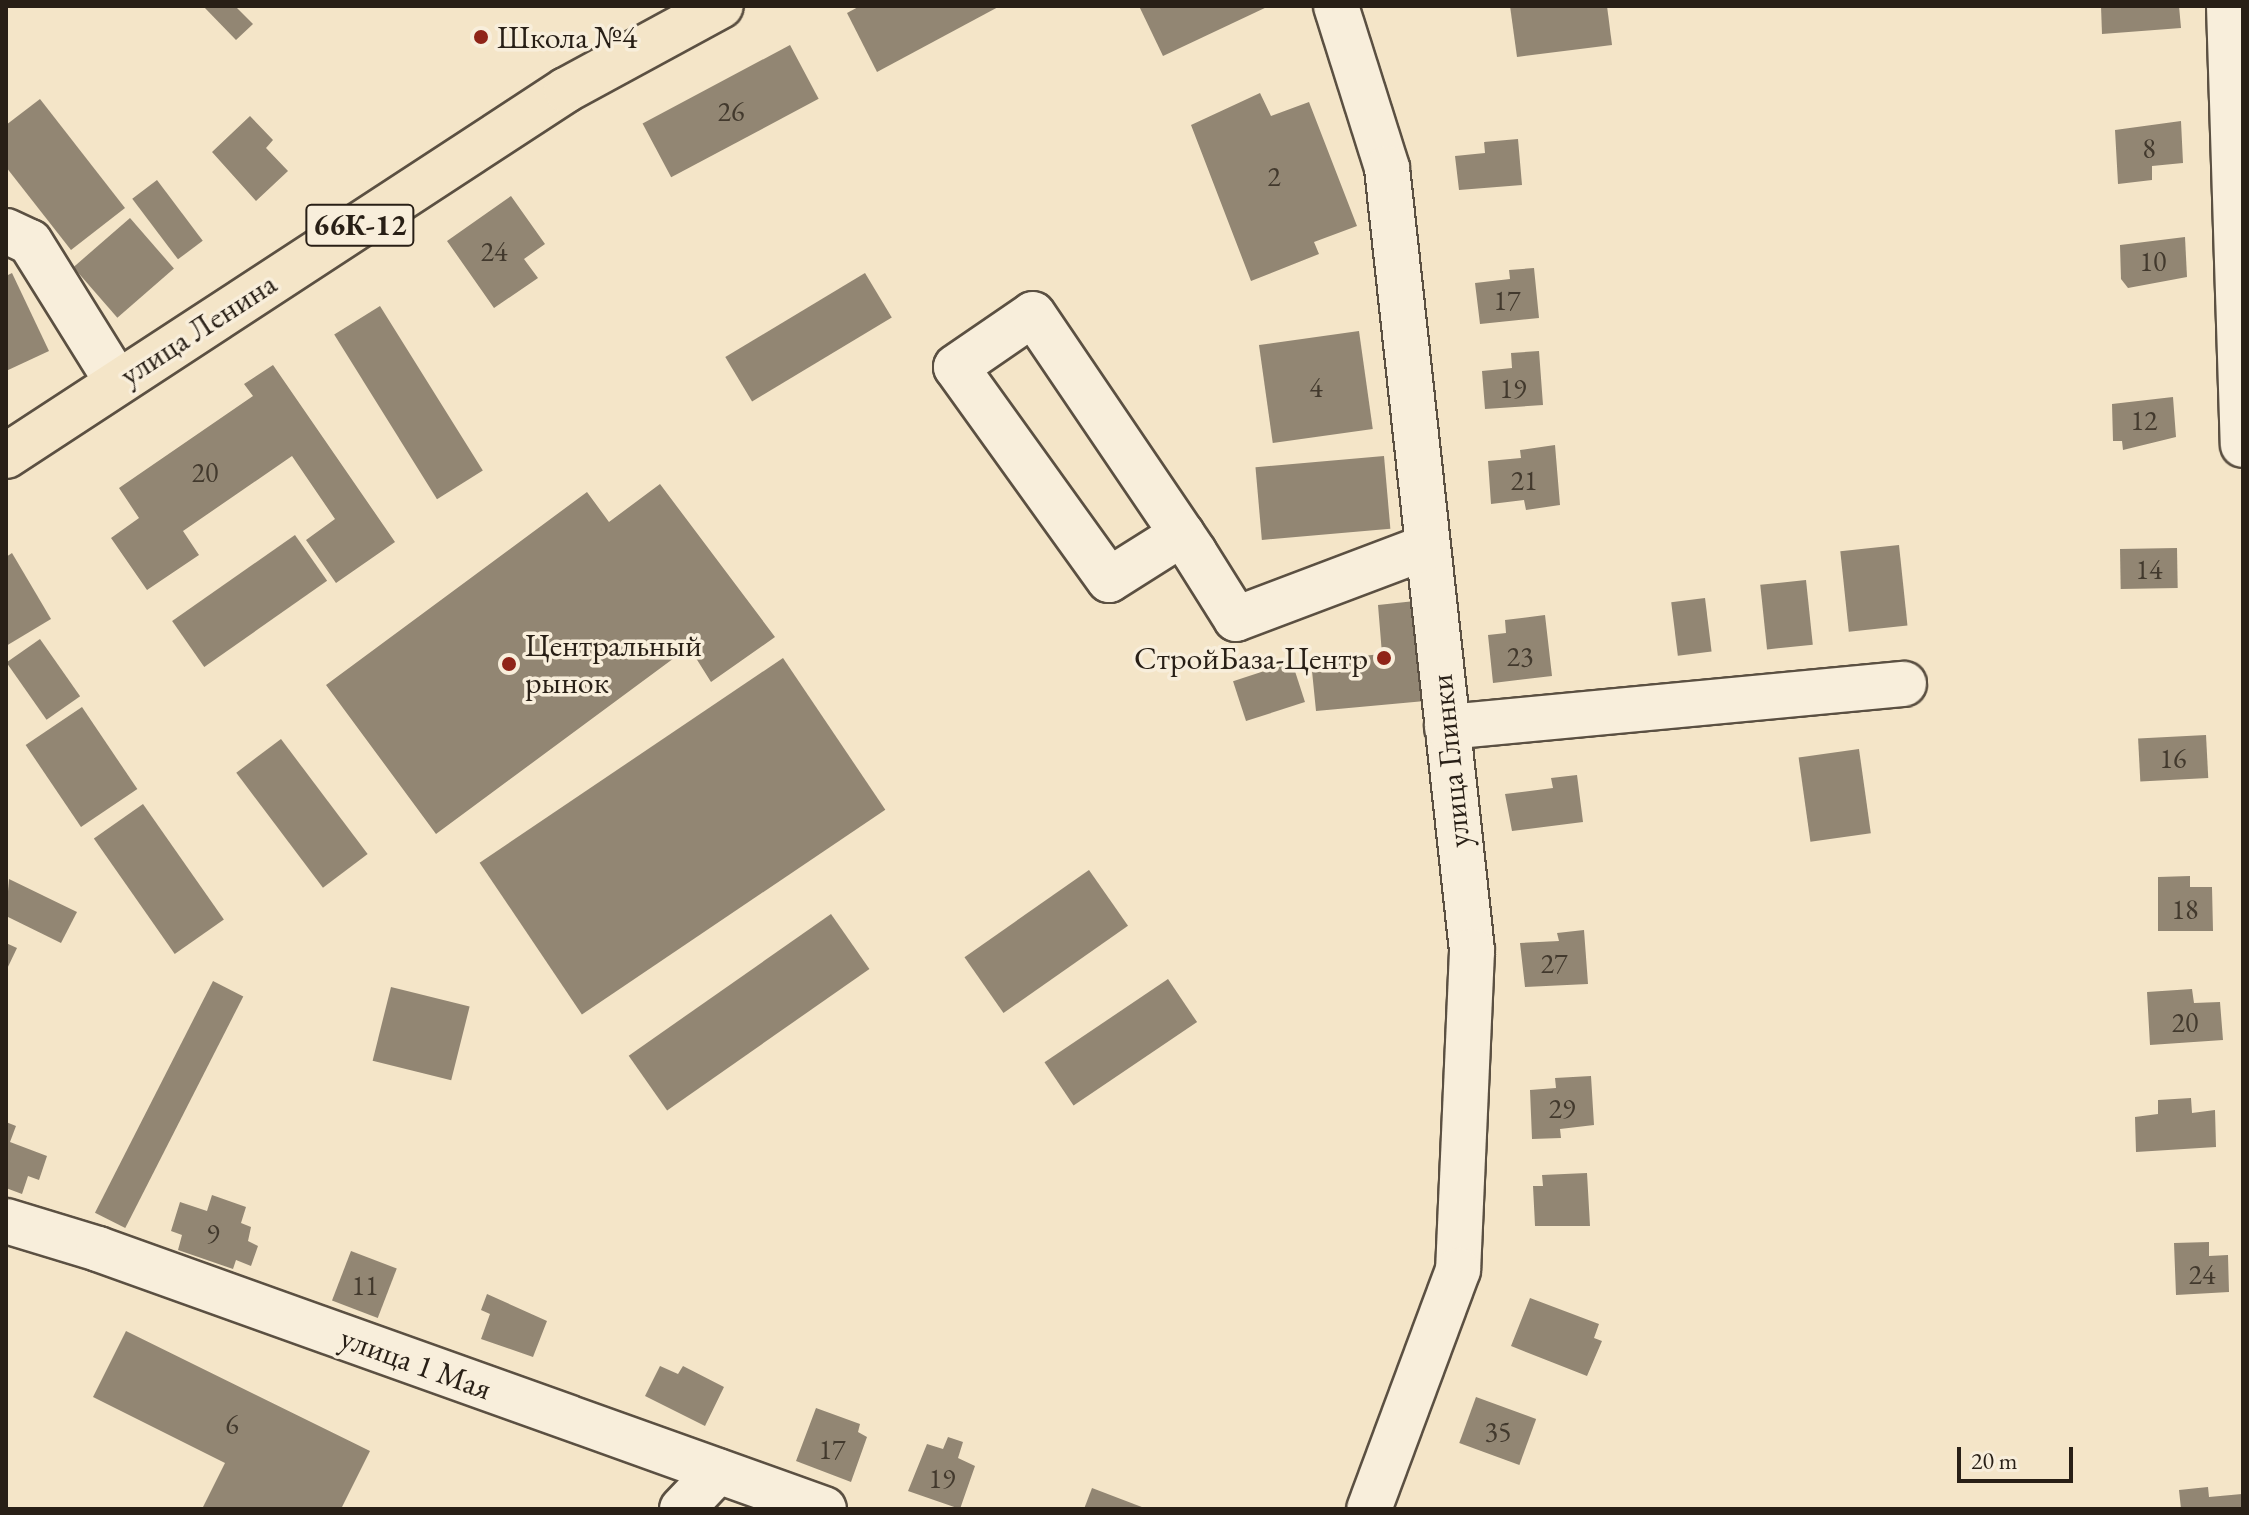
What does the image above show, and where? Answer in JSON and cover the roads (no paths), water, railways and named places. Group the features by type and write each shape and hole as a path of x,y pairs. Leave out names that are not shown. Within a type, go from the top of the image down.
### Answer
{"main road":[{"name":"улица Ленина","path":"6,456 566,90 721,6"}],"street":[{"name":"улица Глинки","path":"1336,6 1387,168 1472,951 1458,1270 1369,1509"},
{"path":"2229,6 2243,445"},
{"path":"6,231 30,242 117,382"},
{"path":"1182,534 1109,580 956,367 1033,314 1182,534 1236,619 1427,547"},
{"path":"1447,727 1904,684"},
{"name":"улица 1 Мая","path":"6,1221 98,1249 824,1509"},
{"path":"682,1509 718,1471"}],"place":[{"name":"Школа №4","path":"481,37"},
{"name":"СтройБаза-Центр","path":"1384,658"},
{"name":"Центральный рынок","path":"509,664"}]}
